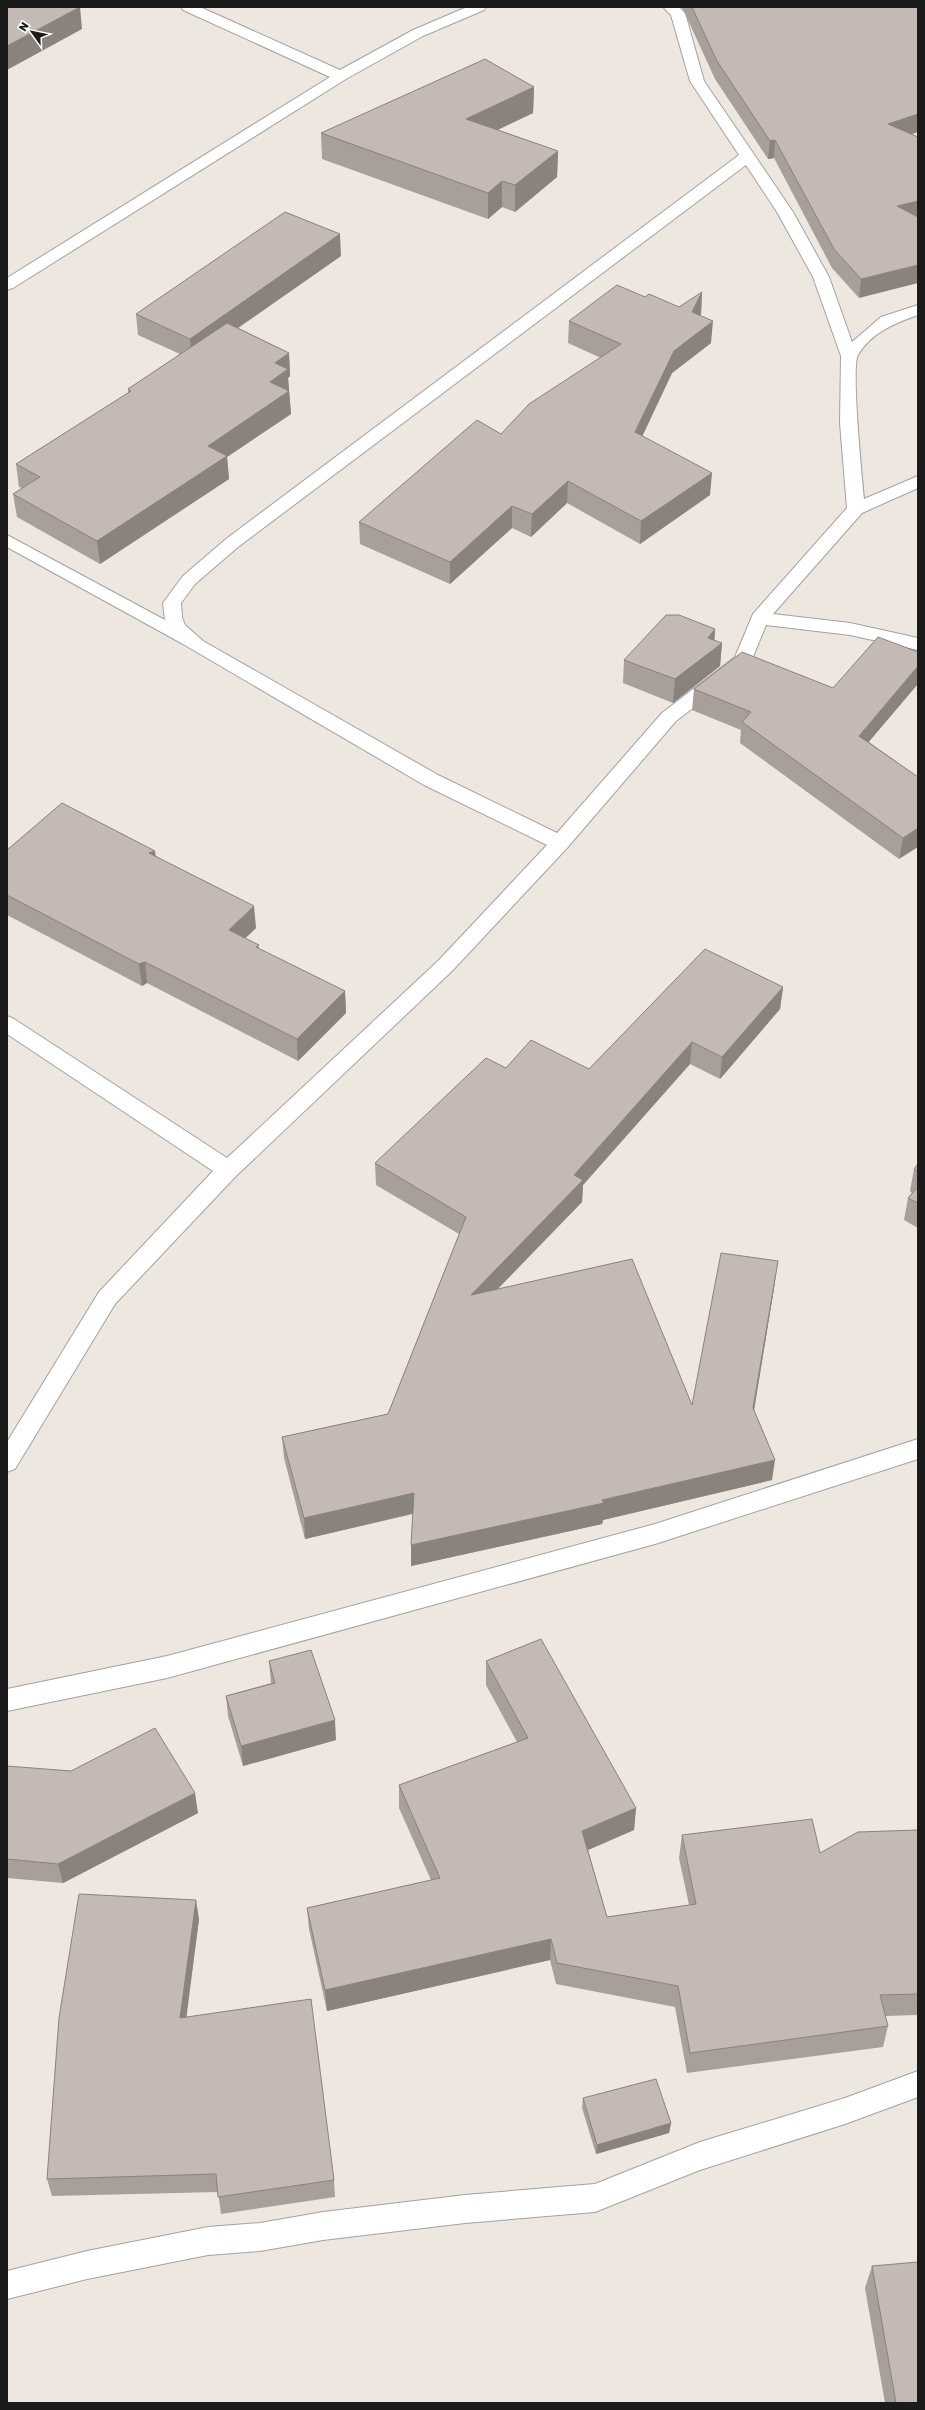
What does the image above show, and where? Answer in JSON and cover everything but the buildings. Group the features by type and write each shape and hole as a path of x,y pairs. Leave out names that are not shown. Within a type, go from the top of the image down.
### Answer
{"street":[{"path":"188,7 341,76"},
{"path":"7,285 341,76 418,33 479,7"},
{"path":"670,7 678,13 697,81 785,212 821,277 849,356 848,423 856,509"},
{"path":"196,645 178,631 172,610 172,603 189,580 232,543 748,156"},
{"path":"849,356 863,339 887,320 918,310"},
{"path":"7,1462 107,1298 228,1170 445,966 560,843 669,717 743,660 759,618 856,509 918,481"},
{"path":"7,540 196,645 431,780 560,843"},
{"path":"759,618 850,629 918,644"},
{"path":"7,1024 228,1170"},
{"path":"7,1700 167,1667 640,1538 918,1450"},
{"path":"7,2286 87,2265 208,2241 260,2237 323,2226 465,2209 594,2198 700,2156 845,2111 918,2084"}]}
